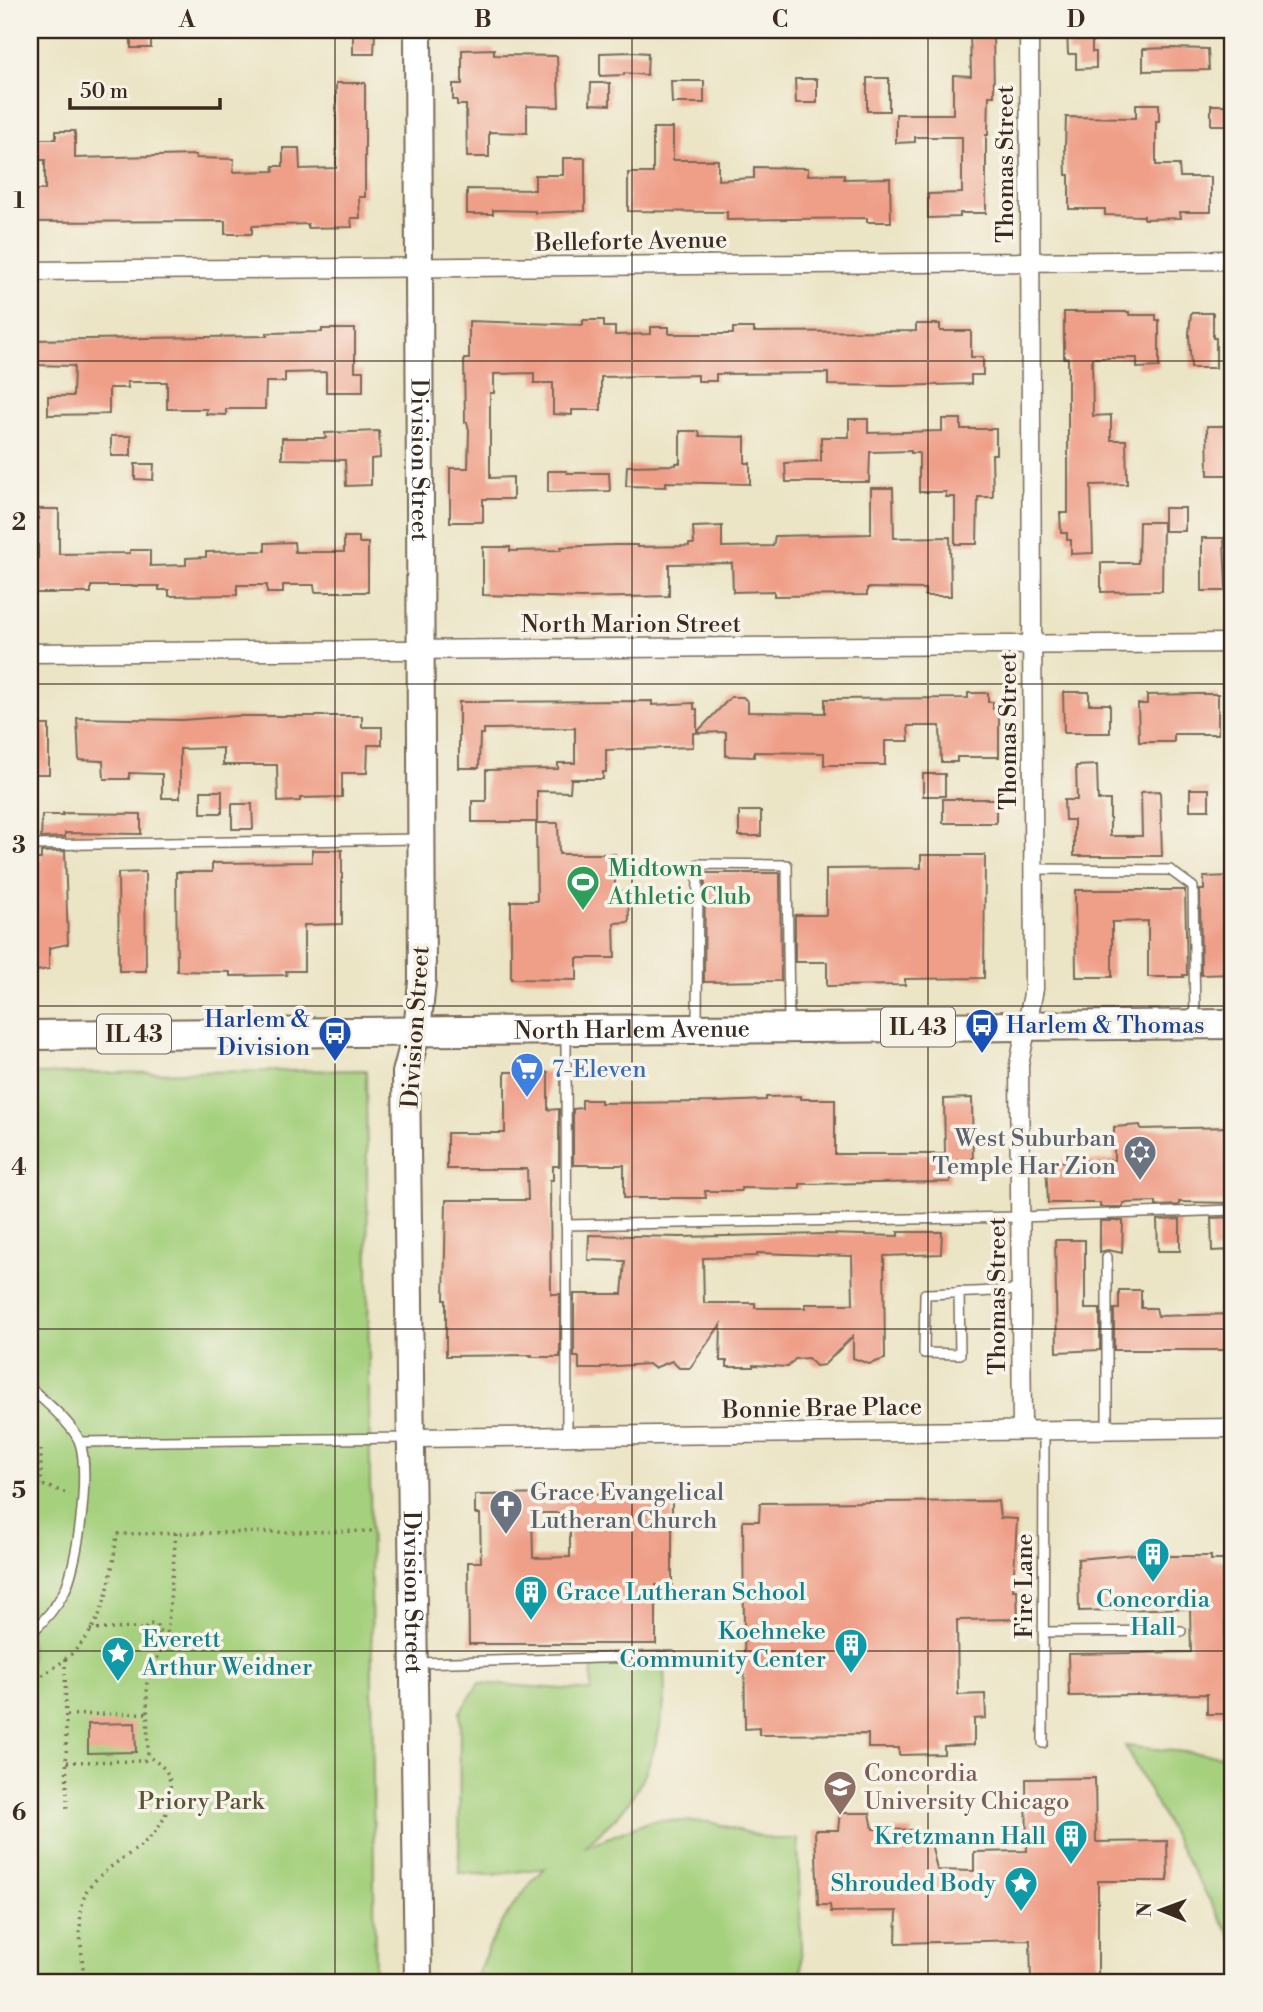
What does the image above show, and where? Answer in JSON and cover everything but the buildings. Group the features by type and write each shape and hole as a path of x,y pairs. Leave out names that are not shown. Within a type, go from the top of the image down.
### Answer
{"main road":[{"name":"North Harlem Avenue","path":"30,1035 1233,1024"}],"street":[{"name":"Division Street","path":"418,30 422,982 407,1073 418,1982"},
{"name":"Thomas Street","path":"1022,1430 1019,1065 1034,989 1029,30"},
{"name":"Belleforte Avenue","path":"30,271 1233,260"},
{"name":"North Marion Street","path":"30,653 1233,643"},
{"name":"Bonnie Brae Place","path":"411,1438 1233,1427"}],"lane":[{"path":"30,845 422,839"},
{"path":"697,1029 698,864 787,865 789,1028"},
{"path":"1033,869 1170,870 1194,887 1195,1024"},
{"path":"566,1030 567,1436"},
{"path":"566,1225 1020,1217 1233,1210"},
{"path":"1107,1257 1107,1429"},
{"path":"959,1293 960,1354 924,1353 925,1294 1021,1290"},
{"path":"30,1388 57,1412 80,1442 84,1475 74,1555 65,1590 48,1617 30,1634"},
{"name":"Fire Lane","path":"1044,1430 1044,1742"},
{"path":"80,1442 411,1438"},
{"path":"1043,1632 1181,1631"},
{"path":"414,1663 672,1656"}],"path":[{"path":"30,1441 41,1449 41,1485"},
{"path":"30,1481 82,1498"},
{"path":"30,1682 79,1648 101,1614 112,1576 117,1534 376,1531"},
{"path":"67,1762 144,1761 148,1756 148,1683 167,1635 176,1533"},
{"path":"150,1624 157,1625 158,1632 155,1638 146,1637 144,1630 150,1624"},
{"path":"90,1630 144,1630"},
{"path":"158,1632 167,1635"},
{"path":"65,1659 67,1809"},
{"path":"67,1715 147,1713"},
{"path":"84,1982 81,1912 87,1890 107,1870 135,1852 155,1833 169,1806 170,1786 166,1769 148,1756"}],"green space":[{"name":"Priory Park","path":"366,1070 375,1982 30,1982 30,1074"},
{"path":"600,1658 663,1658 665,1697 655,1747 637,1789 620,1813 584,1847 653,1820 710,1822 771,1839 798,1839 802,1982 475,1982 503,1921 545,1868 492,1875 459,1873 460,1712 479,1683 591,1691 592,1669"},
{"path":"1125,1746 1233,1757 1233,1940 1185,1858"}],"place":[{"name":"Midtown Athletic Club","path":"583,912"},
{"name":"Harlem & Thomas","path":"982,1055"},
{"name":"Harlem & Division","path":"335,1063"},
{"name":"7-Eleven","path":"527,1099"},
{"name":"West Suburban Temple Har Zion","path":"1140,1182"},
{"name":"Grace Evangelical Lutheran Church","path":"506,1536"},
{"name":"Concordia Hall","path":"1153,1584"},
{"name":"Grace Lutheran School","path":"531,1622"},
{"name":"Koehneke Community Center","path":"851,1675"},
{"name":"Everett Arthur Weidner","path":"118,1683"},
{"name":"Concordia University Chicago","path":"840,1817"},
{"name":"Kretzmann Hall","path":"1071,1866"},
{"name":"Shrouded Body","path":"1021,1913"}]}
